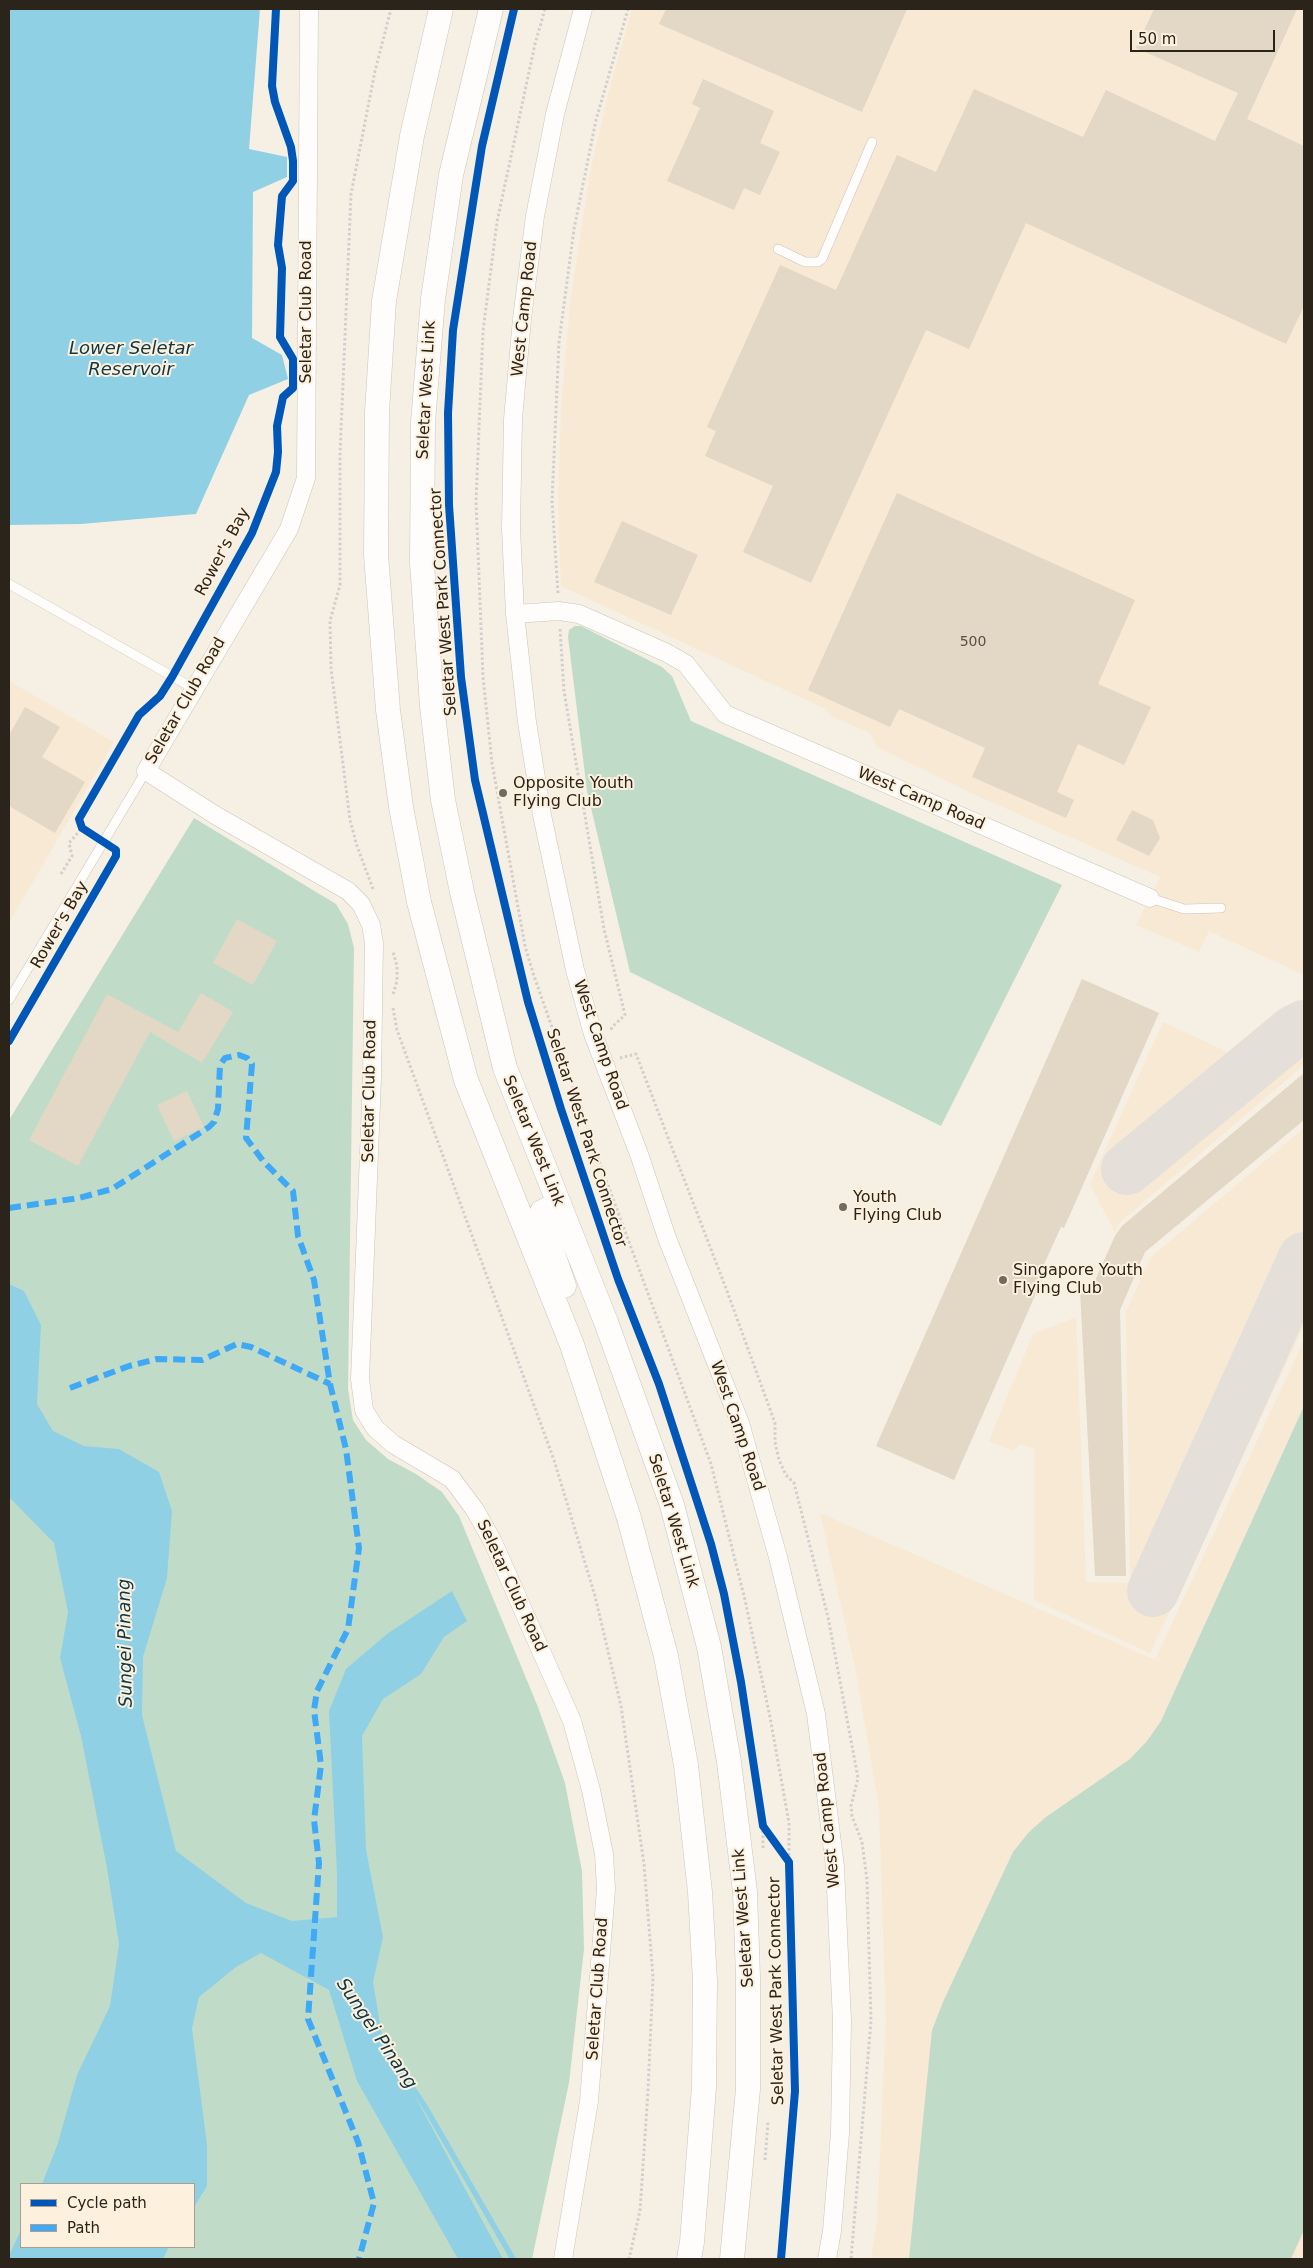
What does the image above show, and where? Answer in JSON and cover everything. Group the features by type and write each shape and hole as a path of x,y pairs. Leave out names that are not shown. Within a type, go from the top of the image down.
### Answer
{"main road":[{"path":"441,9 412,136 384,301 377,412 376,555 388,710 401,807 419,902 466,1080 572,1345 629,1518 646,1575 666,1656 686,1765 700,1892 705,1981 704,2087 692,2242 689,2259"},
{"name":"Seletar West Link","path":"491,9 483,34 451,175 433,299 423,422 422,564 432,706 443,800 462,892 505,1068 606,1322 672,1505 708,1647 729,1762 745,1892 748,1977 748,2089 732,2259"},
{"path":"558,1204 542,1212 541,1219 563,1279 572,1345"}],"street":[{"name":"Seletar Club Road","path":"309,9 306,478 289,528 193,688 146,771 215,815 348,891 362,904 367,913 374,943 372,1078 360,1379 364,1410 375,1428 393,1444 452,1479 475,1510 511,1581 572,1721 591,1790 604,1854 606,1889 589,2101 563,2259"},
{"name":"West Camp Road","path":"582,9 555,114 535,216 522,319 513,419 511,528 515,614 527,722 544,824 574,970 593,1034 639,1154 667,1238 740,1423 778,1557 816,1714 835,1867 842,2021 840,2133 832,2231 827,2259"},
{"name":"West Camp Road","path":"515,614 559,612 579,614 686,664 725,714 1150,898"}],"lane":[{"path":"778,249 805,262 812,263 822,259 872,142"},
{"path":"9,584 193,688"},
{"path":"9,1000 146,771"},
{"path":"1150,898 1184,909 1222,908"}],"path":[{"path":"611,1032 612,1028 625,1015 618,993 604,928 564,691 552,501 559,342 574,230 596,120 628,9"},
{"path":"79,819 82,828 105,841"},
{"path":"61,874 72,856 69,843 82,828"},
{"path":"617,1049 620,1058 636,1054 727,1291 775,1423 775,1442 779,1460 786,1475 794,1482 828,1617 858,1778 851,1806 852,1816 862,1842 867,1880 871,2021 851,2259"},
{"path":"762,1817 763,1826 773,1840"}],"shaded area":[{"path":"632,9 1304,9 1304,975 1209,931 1199,952 1136,925 1160,877 971,793 877,747 870,733 831,716 826,709 561,586 558,506 561,408 570,304 590,173 609,91"},
{"path":"9,681 114,742 9,923"},
{"path":"1304,999 1304,1065 1118,1224 1115,1232 1090,1184 1163,1022 1234,1055"},
{"path":"1304,1128 1304,1326 1150,1653 1034,1600 1035,1449 1021,1444 1013,1451 989,1441 1033,1334 1076,1317 1086,1582 1130,1583 1126,1312 1151,1257"},
{"path":"1304,1340 1304,2259 871,2259 877,2223 886,2020 879,1807 855,1667 820,1513 1155,1660"}],"green space":[{"path":"575,626 581,626 662,667 672,676 691,721 1062,885 941,1126 630,972 587,791 568,637 569,630"},
{"path":"194,818 336,904 348,924 354,948 348,1389 353,1420 366,1440 388,1459 416,1474 442,1492 459,1516 538,1707 565,1783 582,1871 584,1949 569,2083 532,2259 9,2259 9,1120"},
{"path":"1304,1406 1304,2230 1291,2259 909,2259 932,2030 943,2002 1013,1852 1029,1832 1046,1817 1130,1759 1147,1741 1161,1721"}],"water":[{"name":"Lower Seletar Reservoir","path":"9,9 260,9 249,149 287,157 287,177 253,192 252,338 282,355 288,379 249,395 196,514 81,524 9,525"},
{"path":"9,1284 24,1291 41,1325 37,1404 53,1431 84,1446 119,1449 159,1472 172,1511 167,1578 143,1657 142,1715 176,1851 246,1903 292,1921 337,1917 337,1873 329,1711 346,1669 387,1634 452,1591 467,1621 444,1637 421,1674 383,1699 362,1736 366,1850 383,1937 373,1982 382,2035 503,2259 458,2259 357,2081 329,1990 261,1953 236,1967 199,1997 192,2028 207,2145 207,2186 195,2205 195,2183 42,2183 58,2143 77,2075 110,2006 119,1944 107,1868 81,1736 60,1658 68,1612 54,1543 9,1497"},
{"path":"20,2232 20,2248 168,2248 163,2259 9,2259 9,2255"}],"building":[{"path":"666,9 907,9 862,112 659,24"},
{"path":"1154,9 1297,9 1247,119 1304,146 1304,306 1286,344 1026,223 969,349 926,330 811,583 743,552 773,486 705,456 716,431 707,427 780,265 836,290 897,155 936,172 974,89 1083,137 1106,90 1215,141 1238,93 1136,48"},
{"path":"703,79 774,111 760,143 780,152 760,195 744,188 734,210 667,181 700,108 692,104"},
{"path":"897,493 1135,600 1098,684 1151,707 1124,765 1078,744 1057,792 1074,800 1066,818 972,777 985,748 899,709 890,727 808,690"},
{"path":"622,521 698,555 671,615 594,582"},
{"path":"25,707 60,727 42,757 85,782 55,833 9,806 9,735"},
{"path":"1132,810 1153,820 1160,838 1149,856 1116,840"},
{"path":"237,919 277,941 253,985 213,963"},
{"name":"Singapore Youth Flying Club","path":"1082,979 1159,1013 1064,1228 1061,1227 1040,1273 1044,1275 954,1480 876,1446"},
{"path":"201,993 233,1012 202,1063 150,1032 78,1166 29,1140 107,994 178,1032"},
{"path":"1304,1073 1304,1120 1145,1252 1120,1310 1126,1576 1095,1576 1080,1290 1089,1294 1115,1236 1122,1226"},
{"path":"187,1091 204,1127 174,1141 157,1105"}],"waterway":[{"name":"Sungei Pinang","path":"399,2068 424,2105 513,2259"}],"taxiway":[{"path":"1127,1169 1294,1031 1304,1026"},
{"path":"1153,1591 1304,1258"}],"marked path":[{"path":"9,1208 79,1198 112,1189 214,1122 218,1109 220,1065 225,1058 239,1055 247,1058 252,1064 246,1138 264,1162 293,1191 298,1236 314,1280 330,1384 346,1449 359,1548 348,1629 317,1691 314,1710 321,1765 314,1820 319,1863 308,2019 358,2142 374,2203 359,2259"},
{"path":"70,1388 129,1366 157,1359 202,1360 237,1344 251,1347 330,1384"}],"cycle path":[{"name":"Rower's Bay","path":"9,1041 116,856 116,850 82,828 79,819 139,715 160,696 172,677 252,533 276,472 278,452 277,426 283,397 293,388 293,359 280,337 282,268 278,245 282,196 293,181 293,161 291,147 275,102 272,86 276,9"},
{"name":"Seletar West Park Connector","path":"514,9 482,146 453,330 448,413 449,505 461,677 475,780 528,1002 561,1109 618,1279 659,1384 711,1544 724,1594 741,1682 763,1826 789,1862 795,2091 781,2259"}],"place":[{"name":"Opposite Youth Flying Club","path":"503,793"},
{"name":"Youth Flying Club","path":"843,1207"},
{"name":"Singapore Youth Flying Club","path":"1003,1280"}]}
